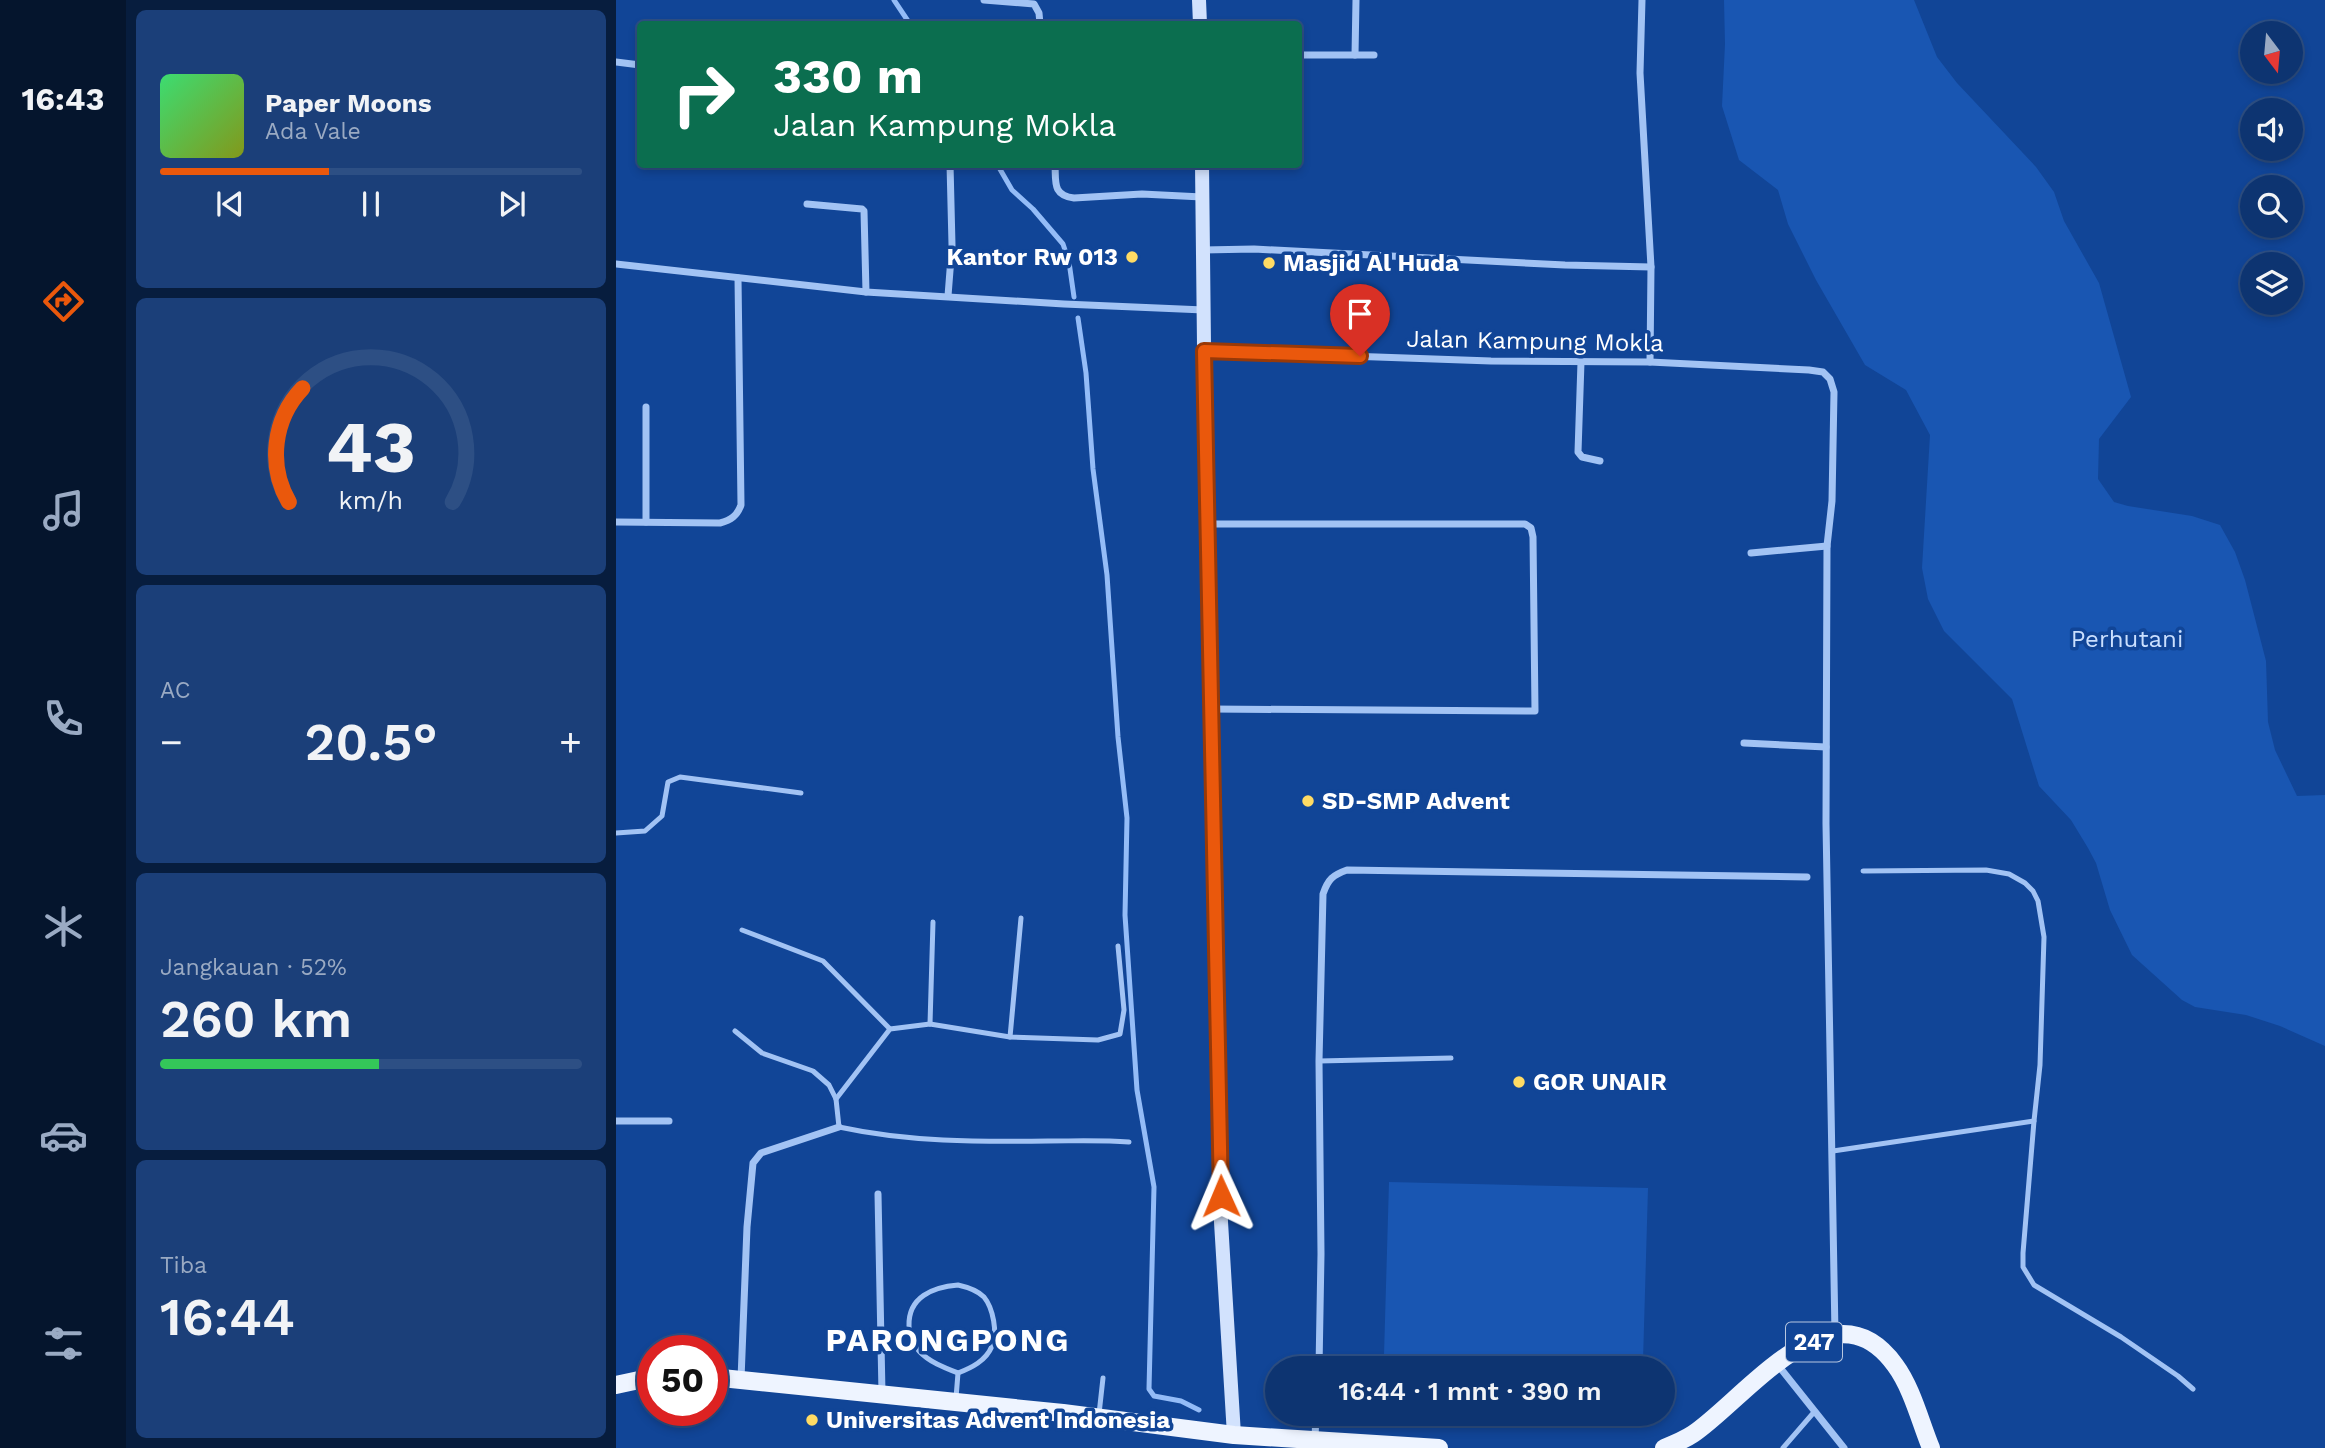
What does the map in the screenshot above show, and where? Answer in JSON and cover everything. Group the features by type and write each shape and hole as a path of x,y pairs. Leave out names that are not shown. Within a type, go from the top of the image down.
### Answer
{"main road":[{"path":"1199,0 1200,21"},
{"path":"1202,168 1222,1222 1234,1441"},
{"name":"247","path":"1664,1448 1693,1434 1776,1362 1835,1335 1849,1334 1868,1340 1885,1352 1896,1366 1906,1384 1931,1448"},
{"path":"728,1379 1099,1418 1234,1441 1315,1439 1439,1448"},
{"path":"616,1385 637,1380"}],"street":[{"path":"984,0 1034,4 1040,21"},
{"path":"1354,55 1356,0"},
{"path":"1642,0 1640,74 1651,267 1650,362"},
{"path":"1302,55 1374,55"},
{"path":"616,62 637,65"},
{"path":"948,296 952,245 950,168"},
{"path":"1055,168 1058,192 1063,197 1142,194 1202,197"},
{"path":"807,204 864,211 866,292"},
{"path":"1203,250 1254,249 1651,267"},
{"path":"616,264 866,292 1205,310"},
{"path":"616,522 720,523 734,517 741,505 738,278"},
{"name":"Jalan Kampung Mokla","path":"1204,351 1650,362 1823,372 1830,379 1834,392 1832,501 1827,546"},
{"path":"1581,362 1578,452 1582,457 1600,461"},
{"path":"646,407 646,522"},
{"path":"1208,524 1525,524 1531,528 1533,537 1535,711 1211,709"},
{"path":"1751,553 1827,546 1826,747 1835,1335"},
{"path":"1744,743 1826,747"},
{"path":"1318,1356 1321,1254 1319,1061 1323,894 1327,881 1347,870 1807,877"},
{"path":"616,1121 669,1121"},
{"path":"741,1380 747,1227 753,1163 761,1153 839,1128"},
{"path":"878,1194 882,1393"},
{"path":"1776,1362 1844,1448"},
{"path":"1315,1439 1316,1426"}],"lane":[{"path":"616,833 645,831 662,817 668,782 680,777 801,793"},
{"path":"1863,871 1986,870 2009,874 2033,891 2038,901 2044,937 2040,1065 2022,1253 2026,1274 2034,1285 2121,1336 2193,1389"},
{"path":"1010,1037 1021,918"},
{"path":"930,1024 933,922"},
{"path":"742,930 823,961 890,1028"},
{"path":"836,1099 890,1028 930,1024 1010,1037 1098,1040 1120,1034 1124,1010 1118,946"},
{"path":"735,1031 762,1052 813,1072 828,1085 836,1099 839,1128 873,1135 970,1142 1129,1142"},
{"path":"1319,1061 1451,1058"},
{"path":"1833,1151 2034,1121"},
{"path":"958,1285 984,1297 992,1314 994,1336 992,1346 981,1361 958,1373 920,1353 912,1341 909,1325 910,1314 918,1298 934,1290 958,1285"},
{"path":"956,1401 958,1373"},
{"path":"1099,1418 1103,1378"},
{"path":"1783,1448 1815,1411"}],"green space":[{"name":"Perhutani","path":"1724,0 1914,0 1937,57 1957,83 2036,167 2054,192 2064,221 2099,283 2131,397 2099,439 2098,479 2114,502 2192,516 2220,525 2235,552 2245,580 2266,661 2268,722 2275,750 2297,796 2325,795 2325,1046 2280,1026 2246,1015 2195,1007 2182,1000 2132,955 2110,910 2096,863 2088,848 2071,820 2039,786 2012,699 1944,631 1928,599 1922,568 1930,435 1906,390 1865,365 1816,280 1788,224 1778,190 1739,160 1722,106"},
{"path":"1389,1182 1648,1188 1643,1356 1384,1355"}],"waterway":[{"path":"894,0 908,21"},
{"path":"999,168 1012,190 1033,209 1063,244 1069,262 1074,297"},
{"path":"1078,318 1107,575 1118,737 1127,818 1125,915 1137,1090 1154,1187 1149,1389 1154,1396 1181,1401 1199,1410"}],"place":[{"name":"Kantor Rw 013","path":"1132,257"},
{"name":"Masjid Al Huda","path":"1269,263"},
{"name":"SD-SMP Advent","path":"1308,801"},
{"name":"GOR UNAIR","path":"1519,1082"},
{"name":"Universitas Advent Indonesia","path":"812,1420"}],"district":[{"name":"PARONGPONG","path":"948,1340"}],"route":[{"path":"1221,1196 1204,351 1360,356"}]}
